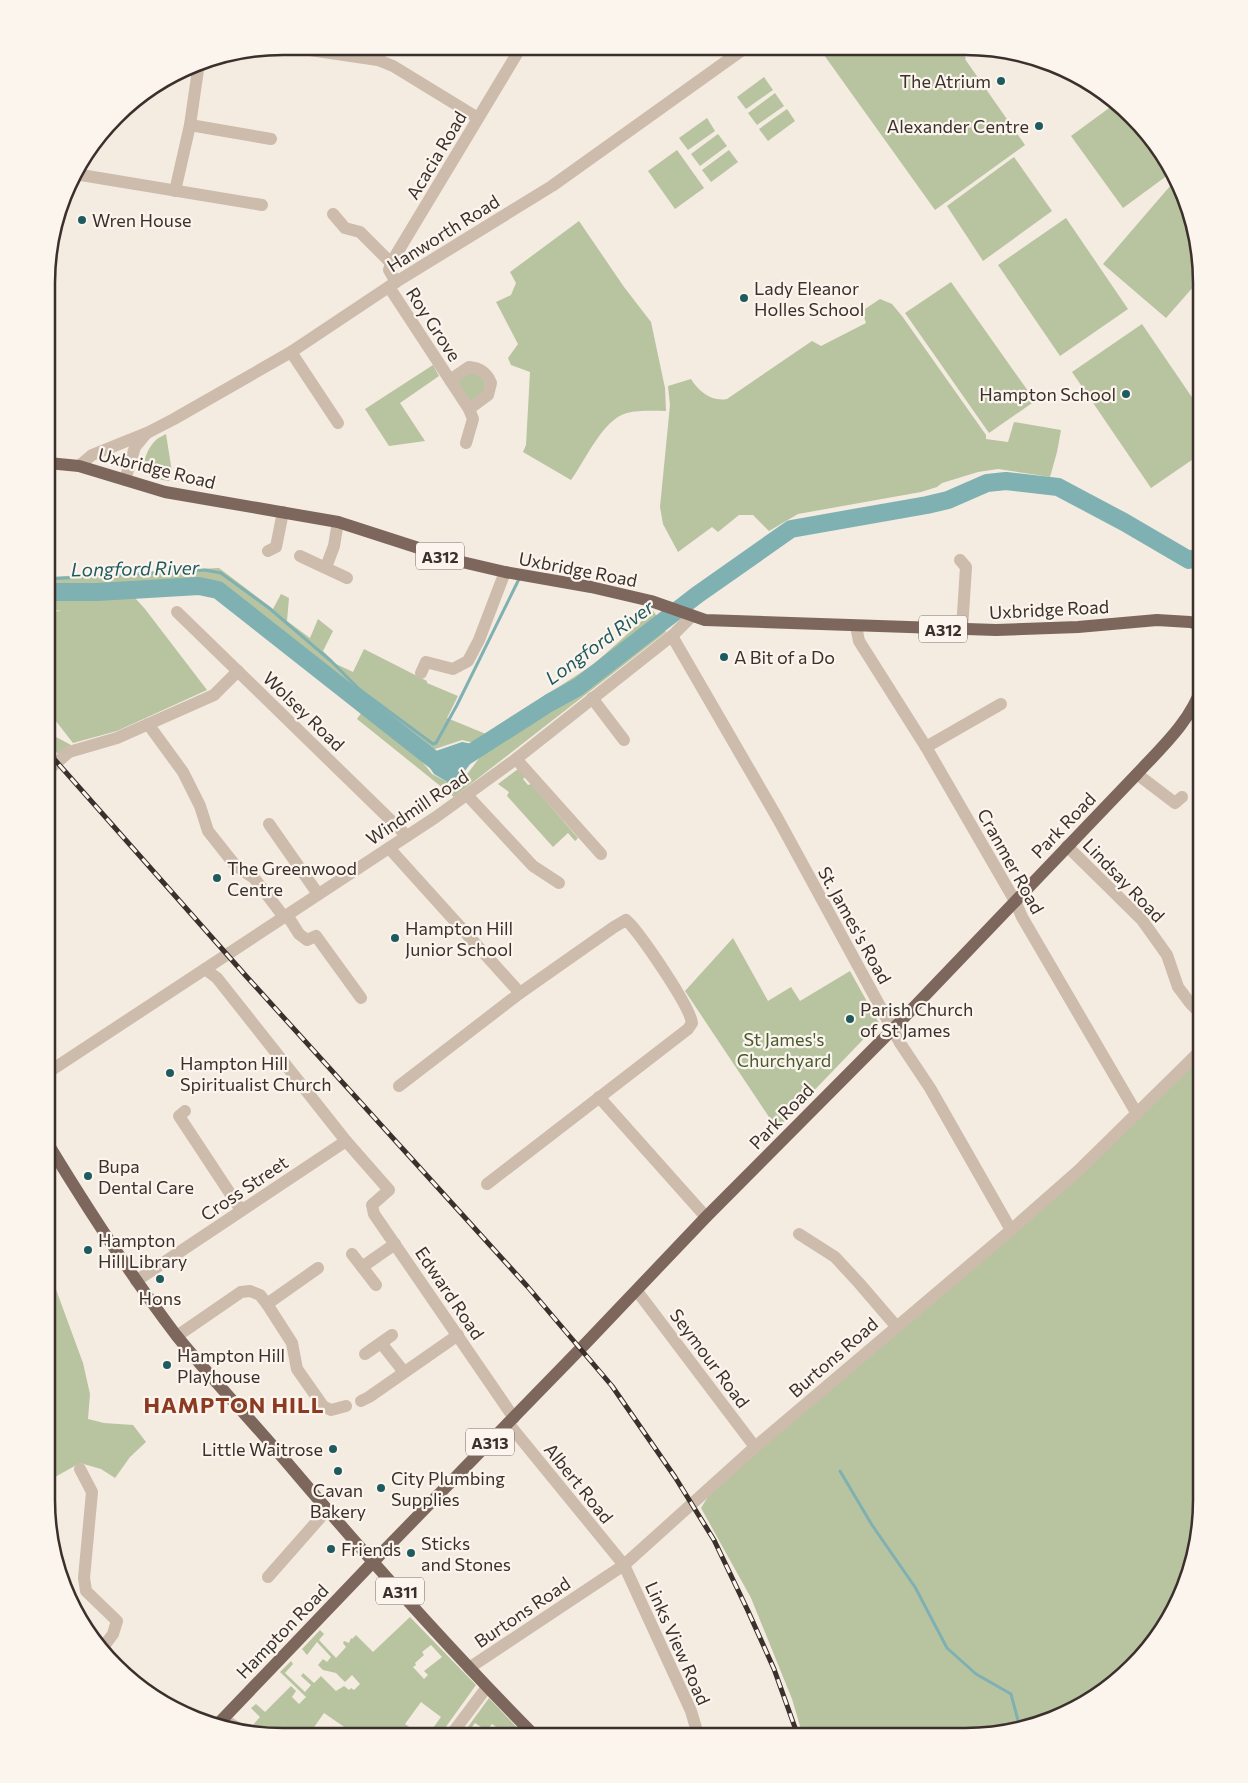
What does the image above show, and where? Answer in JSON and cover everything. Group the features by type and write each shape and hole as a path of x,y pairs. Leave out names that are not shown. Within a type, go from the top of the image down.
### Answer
{"main road":[{"name":"Uxbridge Road","path":"55,464 79,466 165,492 338,522 454,560 505,572 591,586 662,605 705,620 962,629 1032,629 1157,620 1193,623"},
{"name":"Park Road","path":"374,1562 637,1291 706,1217 892,1029 1138,774 1169,740 1193,706"},
{"name":"A311","path":"55,1155 84,1204 136,1281 177,1336 327,1510 469,1668 527,1728"},
{"name":"Hampton Road","path":"222,1720 374,1562"}],"street":[{"path":"344,55 378,60 393,66 478,118"},
{"path":"378,60 379,55"},
{"name":"Acacia Road","path":"391,264 516,55"},
{"name":"Hanworth Road","path":"79,466 92,455 149,432 291,352 392,284 552,186 735,55"},
{"path":"175,191 190,125 198,71"},
{"path":"190,125 271,139"},
{"path":"82,175 262,205"},
{"path":"333,214 346,228 360,232 391,264 389,270 392,284"},
{"name":"Roy Grove","path":"392,284 450,380 469,409 488,395 491,383 487,374 476,368 469,367 450,380"},
{"path":"291,352 338,423"},
{"path":"466,443 473,419 469,409"},
{"name":"Hanworth Road","path":"125,480 135,447 149,432"},
{"path":"276,550 283,512"},
{"path":"326,567 334,546 338,522"},
{"path":"300,556 347,578"},
{"path":"960,560 966,567 962,629"},
{"path":"421,673 426,662 453,670 468,661 479,640 505,572"},
{"name":"Wolsey Road","path":"177,612 407,836"},
{"name":"Windmill Road","path":"55,1067 467,795 516,759 672,636 688,615"},
{"name":"Cranmer Road","path":"856,626 859,641 926,746 1015,901 1022,917 1137,1114"},
{"name":"St. James's Road","path":"672,636 778,819 892,1029 930,1088 1011,1230"},
{"path":"55,765 69,752 117,738 214,695 238,671"},
{"path":"592,698 624,740"},
{"path":"926,746 1001,704"},
{"path":"148,724 183,772 200,806 208,831 235,865 254,878 299,934 307,940 316,936 361,998"},
{"path":"516,759 601,854"},
{"path":"1138,774 1175,803 1182,797"},
{"path":"467,795 533,866 559,884"},
{"path":"269,824 318,894"},
{"name":"Lindsay Road","path":"1067,846 1142,920 1167,955 1178,987 1193,1006"},
{"path":"389,848 520,992"},
{"path":"400,1086 520,992 622,922 626,920 635,929 689,1012 692,1023 688,1029 486,1184"},
{"path":"209,967 346,1141"},
{"name":"Burtons Road","path":"469,1668 624,1566 755,1447 1079,1170 1193,1058"},
{"path":"599,1097 706,1217"},
{"path":"185,1111 179,1116 241,1210"},
{"name":"Edward Road","path":"346,1141 389,1190 372,1205 374,1214 458,1335 511,1420"},
{"name":"Cross Street","path":"136,1281 346,1141"},
{"path":"799,1234 835,1257 896,1326"},
{"path":"362,1266 395,1244"},
{"path":"352,1254 376,1285"},
{"path":"267,1304 318,1268"},
{"path":"177,1336 241,1292 250,1291 260,1295 292,1343 297,1369 322,1406 331,1410 346,1406"},
{"name":"Seymour Road","path":"637,1291 755,1447"},
{"path":"361,1401 458,1335"},
{"path":"365,1354 387,1339 404,1372"},
{"name":"Albert Road","path":"511,1420 624,1566"},
{"path":"80,1469 92,1492 84,1578 86,1591 117,1621 113,1634 106,1644"},
{"path":"268,1577 327,1510"},
{"name":"Links View Road","path":"624,1566 691,1711 696,1728"},
{"path":"456,1728 487,1687"}],"green space":[{"path":"824,55 964,55 1025,145 935,210"},
{"path":"764,77 773,90 746,109 737,97"},
{"path":"775,93 784,106 757,125 748,113"},
{"path":"1110,107 1137,133 1155,156 1167,176 1123,208 1071,136"},
{"path":"787,109 795,121 768,141 759,129"},
{"path":"707,118 715,131 688,150 679,138"},
{"path":"718,134 727,146 700,166 691,154"},
{"path":"677,150 704,188 675,209 648,171"},
{"path":"729,150 738,162 711,182 702,170"},
{"path":"1014,157 1052,211 983,261 947,206"},
{"path":"1171,185 1181,209 1189,238 1193,268 1193,287 1166,318 1103,264"},
{"path":"1066,218 1128,309 1060,356 998,265"},
{"path":"579,221 624,287 651,322 665,388 666,411 636,411 618,417 602,432 571,480 523,452 526,445 530,372 511,365 508,358 518,344 496,302 511,295 516,283 510,272"},
{"path":"951,282 1035,401 989,433 905,313"},
{"path":"880,299 892,304 902,316 986,435 986,439 1008,442 1014,422 1061,430 1050,477 998,469 978,472 942,483 937,487 921,492 798,514 769,531 753,515 739,515 718,532 712,527 678,552 663,524 660,507 670,405 668,386 691,379 706,395 721,400 727,399 812,341 821,346 866,323 862,311"},
{"path":"1142,324 1193,399 1193,459 1151,488 1072,372"},
{"path":"433,365 439,376 400,403 425,441 389,446 365,409"},
{"path":"470,371 485,377 484,393 470,402 456,379"},
{"path":"166,434 172,472 169,481 152,476 146,472 145,468 150,447 157,439"},
{"path":"219,568 273,609 281,594 289,598 287,621 310,638 318,619 333,631 323,651 336,664 353,672 364,649 427,681 427,683 458,696 447,718 486,734 594,664 653,611 660,620 577,684 482,745 462,740 432,750 414,748 352,692 338,688 327,671 247,608 235,607 232,597 207,581 126,588 145,609 207,690 117,731 73,743 55,720 55,611 61,611 55,610 55,577"},
{"path":"662,626 666,632 454,797 357,719 362,712 420,759 432,774 451,784 468,773 483,753 581,689"},
{"path":"55,736 71,745 58,754 55,750"},
{"path":"518,769 525,777 523,779 528,785 531,784 578,838 575,841 568,833 553,847 507,796 509,792 498,784"},
{"name":"St James's Churchyard","path":"733,938 768,1001 791,987 800,1001 850,971 879,1023 777,1129 685,991"},
{"path":"1193,1064 1193,1515 1189,1545 1181,1574 1170,1601 1146,1639 1115,1672 1092,1690 1066,1705 1039,1716 1010,1724 980,1728 801,1728 792,1699 751,1598 701,1508 709,1495"},
{"path":"55,1287 83,1363 90,1394 88,1419 104,1423 133,1425 146,1442 130,1457 115,1478 101,1469 80,1463 55,1477"},
{"path":"410,1617 476,1685 445,1728 433,1728 441,1717 421,1702 405,1724 411,1728 346,1728 324,1713 314,1728 268,1728 253,1725 260,1717 251,1708 256,1704 265,1712 291,1686 296,1691 292,1697 299,1704 306,1697 280,1672 291,1661 293,1664 285,1673 305,1692 311,1685 301,1676 303,1673 314,1683 321,1676 336,1691 344,1686 349,1690 351,1688 354,1690 360,1684 352,1675 345,1682 336,1673 323,1670 318,1665 323,1659 327,1662 331,1657 317,1642 307,1655 302,1649 320,1630 324,1634 319,1640 336,1658 346,1647 343,1643 344,1641 349,1643 351,1638 356,1635 373,1652","holes":["431,1645 442,1657 424,1671 428,1675 424,1679 413,1667 424,1655 422,1652"]},
{"path":"489,1698 517,1728 498,1728 492,1724 489,1728 482,1728 475,1723 471,1728 467,1728"}],"water":[{"path":"462,742 483,746 465,771 449,783 434,774 416,747 433,752"}],"waterway":[{"name":"Longford River","path":"463,758 549,703 578,687 697,595 791,529 927,505 948,500 987,483 1006,481 1058,487 1124,522 1189,560 1193,559"},
{"path":"55,579 205,570 221,573 269,608 331,661 359,689 433,744 436,743 457,705 519,579"},
{"name":"Longford River","path":"55,592 97,592 199,586 218,590 434,760"},
{"path":"840,1471 872,1525 915,1587 947,1648 976,1674 1011,1694 1018,1722"}],"railway":[{"path":"55,760 246,976 527,1286 612,1386 675,1477 714,1540 774,1669 795,1728"}],"place":[{"name":"The Atrium","path":"1001,81"},
{"name":"Alexander Centre","path":"1039,126"},
{"name":"Wren House","path":"82,220"},
{"name":"Lady Eleanor Holles School","path":"744,298"},
{"name":"Hampton School","path":"1126,394"},
{"name":"A Bit of a Do","path":"724,657"},
{"name":"The Greenwood Centre","path":"217,878"},
{"name":"Hampton Hill Junior School","path":"395,938"},
{"name":"Parish Church of St James","path":"850,1019"},
{"name":"Hampton Hill Spiritualist Church","path":"170,1073"},
{"name":"Bupa Dental Care","path":"88,1176"},
{"name":"Hampton Hill Library","path":"88,1250"},
{"name":"Hons","path":"160,1279"},
{"name":"Hampton Hill Playhouse","path":"167,1365"},
{"name":"Little Waitrose","path":"333,1449"},
{"name":"Cavan Bakery","path":"338,1471"},
{"name":"City Plumbing Supplies","path":"381,1488"},
{"name":"Friends","path":"331,1549"},
{"name":"Sticks and Stones","path":"411,1553"}],"district":[{"name":"HAMPTON HILL","path":"234,1404"}]}
